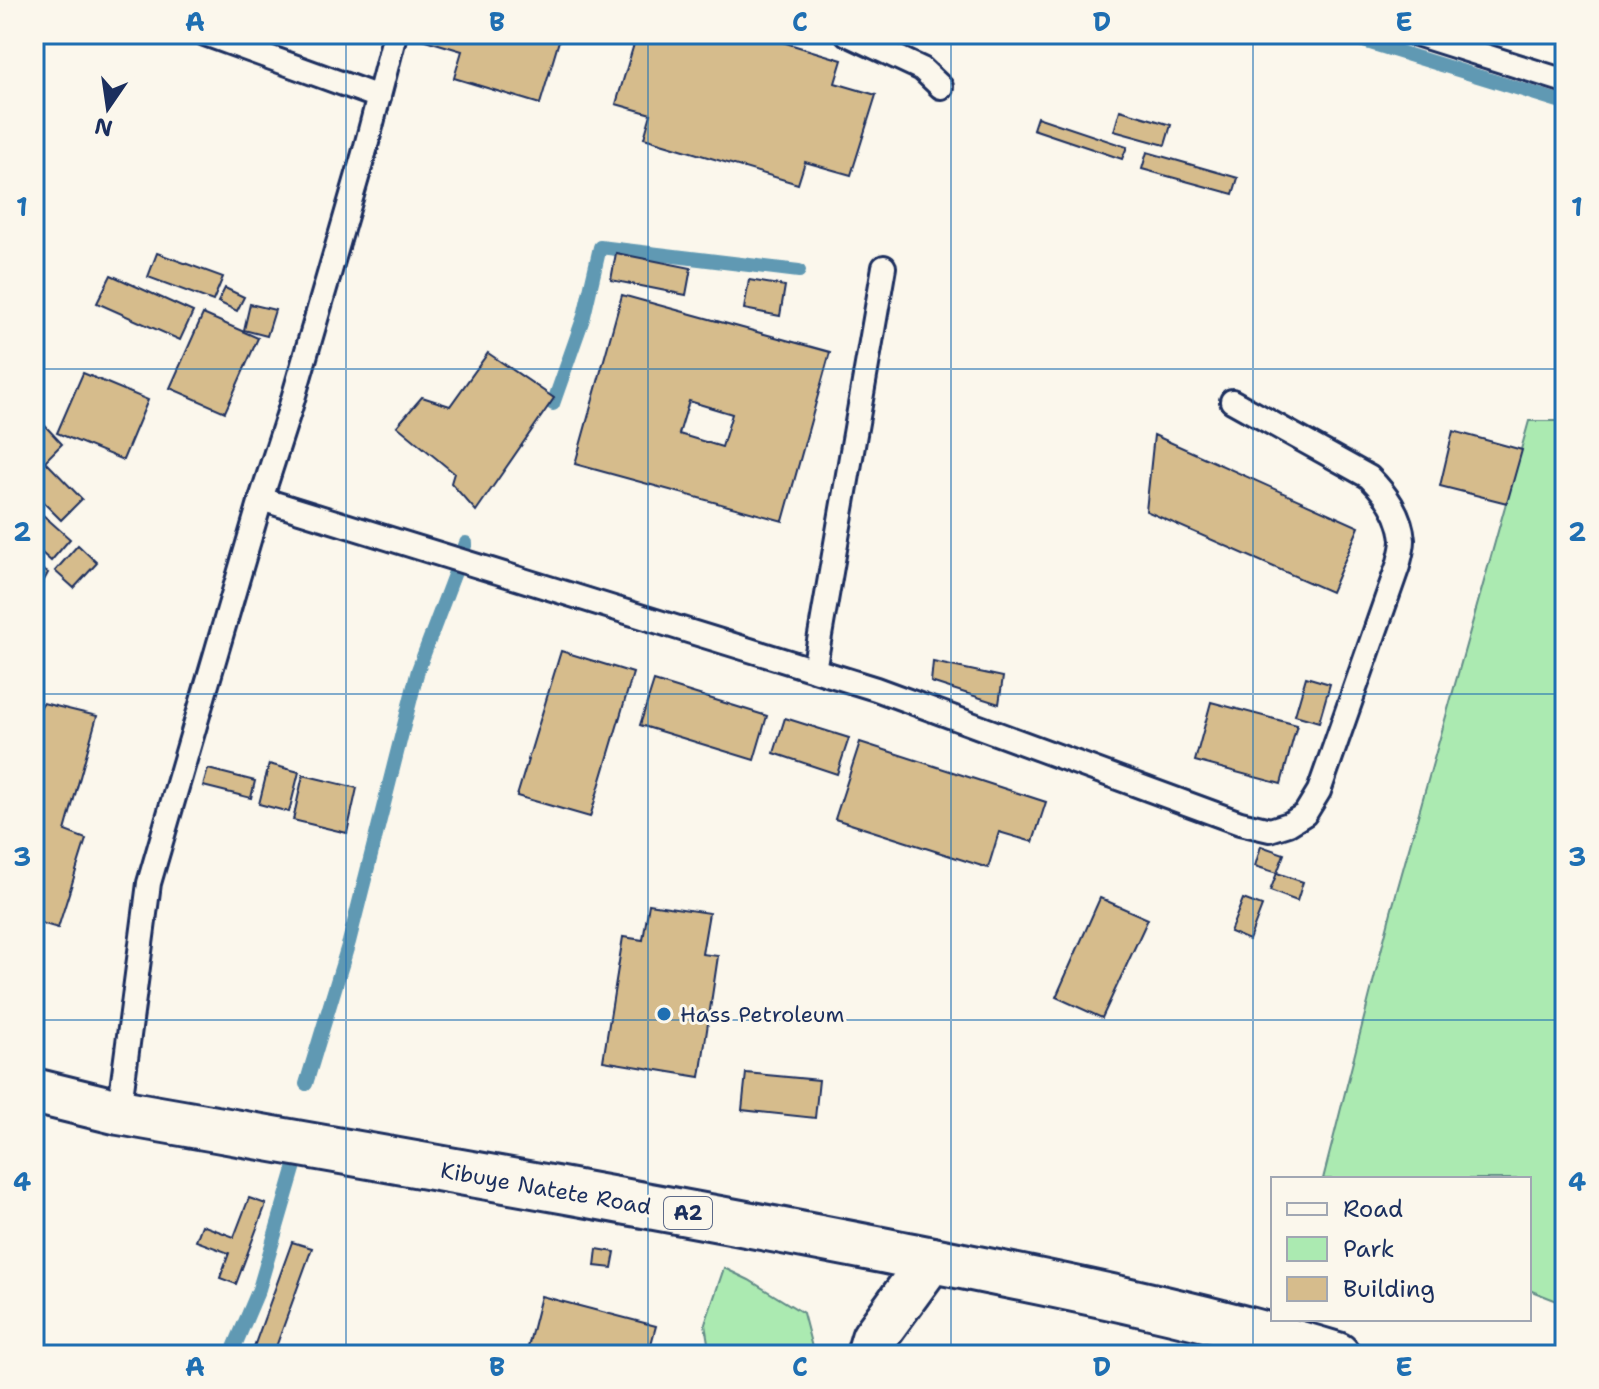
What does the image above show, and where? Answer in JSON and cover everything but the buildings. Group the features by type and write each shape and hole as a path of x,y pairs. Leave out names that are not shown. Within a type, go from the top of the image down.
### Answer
{"main road":[{"name":"Kibuye Natete Road","path":"34,1091 119,1112 720,1218 1091,1292 1337,1355"},
{"path":"869,1355 874,1338 931,1260"}],"lane":[{"path":"205,34 379,97"},
{"path":"119,1112 149,883 290,409 395,34"},
{"path":"847,34 922,69 941,87"},
{"path":"1416,34 1565,81"},
{"path":"814,670 884,267"},
{"path":"261,499 876,689 1240,823 1270,830 1289,824 1305,814 1319,791 1398,566 1403,542 1399,519 1386,493 1369,477 1232,401"}],"green space":[{"path":"1529,421 1565,421 1565,1304 1531,1291 1531,1177 1324,1177 1391,912"},
{"path":"724,1268 803,1313 814,1355 710,1355 705,1324"}],"waterway":[{"path":"1341,34 1565,103"},
{"path":"553,404 584,316 600,247 799,271"},
{"path":"306,1084 349,942 418,670 466,543"},
{"path":"231,1355 259,1289 294,1169"}],"place":[{"name":"Hass Petroleum","path":"664,1014"}]}
